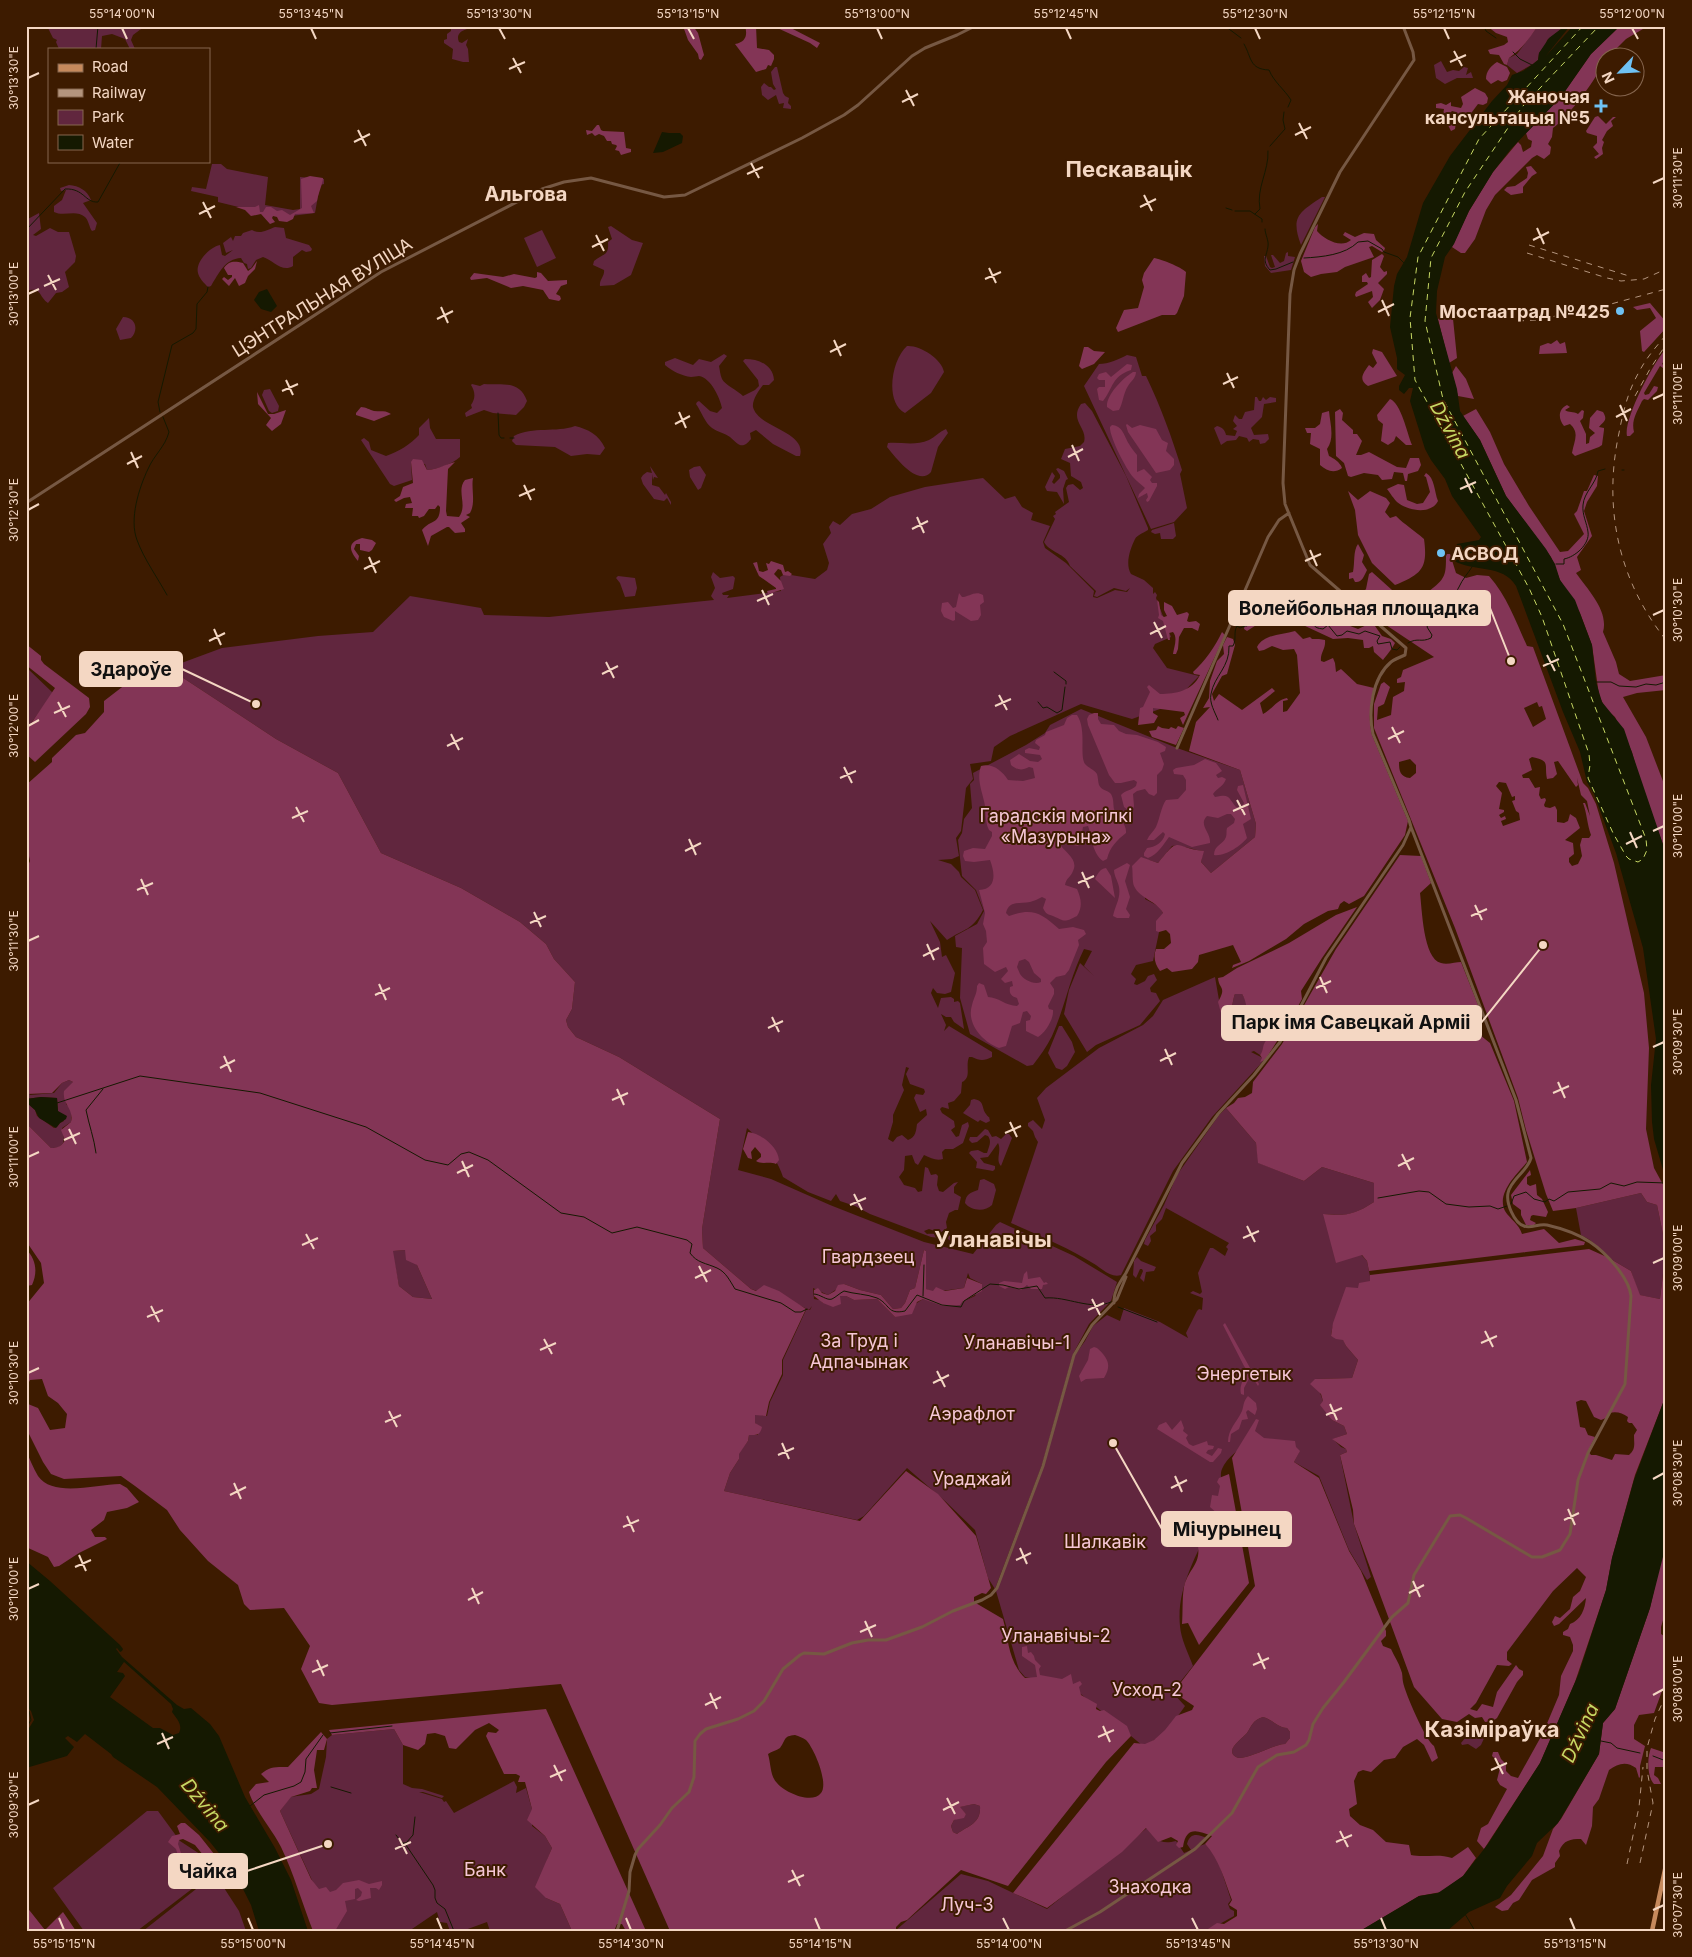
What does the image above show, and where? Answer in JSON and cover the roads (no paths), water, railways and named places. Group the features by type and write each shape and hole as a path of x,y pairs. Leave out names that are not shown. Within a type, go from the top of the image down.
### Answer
{"main road":[{"path":"1653,1931 1666,1865"},
{"path":"1653,1931 1666,1879"}],"street":[{"name":"ЦЭНТРАЛЬНАЯ ВУЛІЦА","path":"26,503 381,272 548,187 571,180 591,178 652,195 678,197 693,192 764,158 858,106 896,69 917,52 975,26"},
{"path":"1065,1931 1195,1849 1232,1813 1258,1766 1277,1755 1294,1752 1306,1745 1310,1740 1313,1724 1323,1708 1392,1617 1408,1603 1414,1575 1450,1516 1460,1515 1532,1556 1542,1557 1560,1550 1570,1534 1578,1480 1588,1453 1625,1384 1631,1296 1627,1282 1615,1266 1590,1242 1545,1224 1525,1227 1519,1224 1509,1206 1508,1194 1510,1188 1529,1166 1531,1158 1516,1100 1409,820 1373,734 1371,724 1371,705 1380,677 1391,662 1405,655 1406,646 1310,565 1283,495 1290,294 1294,270 1340,172 1414,60 1413,52 1403,26"},
{"path":"1177,748 1268,537 1279,520 1288,512"},
{"path":"617,1931 629,1891 630,1872 635,1856 638,1849 660,1826 672,1808 689,1792 694,1777 695,1741 700,1734 706,1729 738,1720 754,1711 764,1701 783,1669 804,1653 824,1654 868,1640 886,1640 922,1627 952,1611 992,1595 997,1588 1043,1466 1074,1355 1092,1325 1114,1303 1113,1298 1182,1163 1218,1114 1254,1075 1280,1042 1326,958 1407,838 1411,827"},
{"path":"1407,838 1415,839"}],"water":[{"name":"Dźvina","path":"1565,26 1570,26 1545,57 1573,26 1620,26 1597,48 1594,48 1594,51 1561,97 1510,150 1493,172 1469,211 1454,244 1445,257 1437,291 1436,313 1457,389 1460,411 1480,440 1506,496 1546,549 1555,564 1560,580 1575,600 1592,645 1596,682 1602,702 1624,729 1666,853 1666,1180 1654,1139 1652,1122 1651,1085 1656,1039 1643,948 1616,853 1594,794 1587,782 1580,752 1516,586 1504,574 1454,561 1455,559 1469,562 1475,560 1477,557 1474,553 1456,554 1454,551 1457,544 1479,540 1481,537 1452,496 1445,479 1425,449 1410,401 1413,388 1409,388 1404,394 1399,390 1405,375 1397,369 1397,358 1390,327 1397,274 1407,257 1423,203 1450,156 1492,101 1507,85 1512,75 1523,71 1538,60 1539,53 1549,38"},
{"path":"662,132 680,133 683,136 682,143 663,152 653,153"},
{"path":"267,289 277,306 271,312 261,309 254,300 259,292"},
{"path":"41,1097 57,1098 58,1111 67,1116 56,1128 39,1118 35,1110 26,1102 26,1099"},
{"name":"Dźvina","path":"1666,1395 1666,1545 1650,1608 1615,1709 1603,1723 1599,1754 1558,1823 1537,1843 1532,1856 1507,1886 1500,1898 1469,1912 1447,1931 1360,1931 1419,1896 1438,1893 1463,1876 1488,1844 1540,1763 1579,1673 1606,1590 1612,1558 1634,1480"},
{"name":"Dźvina","path":"26,1561 120,1645 123,1649 122,1651 120,1652 116,1649 122,1657 177,1705 184,1709 191,1708 210,1724 219,1736 245,1797 275,1848 291,1880 308,1931 259,1931 251,1905 243,1889 230,1867 210,1842 157,1787 113,1757 85,1734 77,1742 68,1736 65,1738 74,1747 67,1756 26,1768 26,1733 34,1720 31,1711 26,1706","holes":["124,1662 171,1704 172,1712 180,1727 179,1733 173,1735 160,1728 153,1728 110,1697 125,1676 123,1673 117,1672"]}],"waterway":[{"path":"96,48 98,26"},
{"path":"1225,26 1241,38"},
{"path":"1484,26 1486,31 1496,38"},
{"path":"1244,44 1254,65 1269,70 1291,100 1288,107"},
{"path":"1513,52 1520,59 1532,65"},
{"path":"1270,146 1285,129 1284,112"},
{"path":"1255,214 1260,209 1259,201 1267,166 1268,151"},
{"path":"26,230 65,189 71,189 94,202 98,202 120,162"},
{"path":"1226,208 1232,210"},
{"path":"1235,211 1250,211 1262,219 1262,222"},
{"path":"1265,229 1268,244 1265,261 1267,267 1270,270 1276,269 1293,262"},
{"path":"1304,258 1340,253 1358,242 1368,241 1384,252 1398,257 1404,263"},
{"path":"160,412 158,402 172,345 193,333 196,329 197,304 207,292 208,287"},
{"path":"498,413 499,435 501,438 504,438"},
{"path":"163,417 169,432 165,442 150,464 138,494 134,523 140,547 167,595"},
{"path":"1556,564 1564,564 1564,559 1577,553 1587,541 1588,532 1583,512 1584,500 1598,471 1605,469"},
{"path":"1408,643 1414,640 1431,638 1432,635 1427,627 1429,623 1450,609 1460,584 1472,567"},
{"path":"1218,720 1212,704 1211,694 1215,682 1225,666 1229,646 1233,646 1237,626 1240,628 1247,626 1262,613 1271,613 1270,607 1286,610 1295,609 1300,619 1308,618 1315,627 1323,629 1328,625 1337,636 1347,631 1359,634 1365,631 1380,636 1377,641 1378,644 1390,642 1392,649 1397,650 1400,647"},
{"path":"1054,672 1066,681 1066,684"},
{"path":"1596,682 1611,682 1619,686 1636,687 1666,682"},
{"path":"1038,702 1043,708 1047,707 1057,713 1062,710 1065,687"},
{"path":"57,1103 140,1076 260,1093 366,1127 425,1160 448,1165 461,1154 469,1152 488,1160 561,1213 584,1217 612,1233 637,1227 687,1240 692,1244 690,1253 699,1261 723,1272 735,1289 781,1303 795,1312 807,1309"},
{"path":"96,1153 86,1110 103,1089"},
{"path":"1511,1204 1514,1196 1526,1192 1534,1199 1545,1202 1549,1199 1554,1201 1568,1192 1600,1189 1611,1183 1624,1186 1637,1182 1666,1183"},
{"path":"1378,1198 1419,1191 1429,1192 1446,1204 1469,1207 1490,1206 1498,1209 1507,1206"},
{"path":"923,1296 924,1265"},
{"path":"814,1294 830,1299 844,1291 869,1296 881,1300 892,1310 899,1312 905,1311 917,1295 942,1305 961,1307 964,1301 990,1284 1019,1289 1037,1286 1045,1298 1095,1305 1111,1302"},
{"path":"1118,1307 1157,1322"},
{"path":"26,1709 29,1711 31,1720 26,1728"},
{"path":"330,1733 392,1726"},
{"path":"250,1806 264,1795 301,1782 305,1772 306,1759 323,1735"},
{"path":"1601,1741 1611,1743 1617,1748 1640,1753"},
{"path":"1653,1756 1666,1761"},
{"path":"331,1787 351,1793"},
{"path":"415,1817 413,1835 406,1845 433,1885 437,1903 445,1909 454,1931"},
{"path":"396,1835 402,1843 406,1843"},
{"path":"1465,1914 1475,1931"}],"railway":[{"path":"1529,245 1629,276"},
{"path":"1527,253 1621,281 1644,279 1666,269"},
{"path":"1518,321 1536,320 1600,307 1666,289"},
{"path":"1666,335 1645,362 1629,394 1624,409 1614,461 1613,488 1618,542 1626,568 1636,593 1666,640"},
{"path":"1635,396 1663,349"},
{"path":"1640,1863 1653,1803 1647,1770 1647,1748 1655,1719 1666,1695"},
{"path":"1627,1864 1639,1807 1643,1767"}],"place":[{"name":"Жаночая кансультацыя №5","path":"1601,106"},
{"name":"Мостаатрад №425","path":"1620,311"},
{"name":"АСВОД","path":"1441,553"},
{"name":"Волейбольная площадка","path":"1511,661"},
{"name":"Здароўе","path":"256,704"},
{"name":"Парк імя Савецкай Арміі","path":"1543,945"},
{"name":"Мічурынец","path":"1113,1443"},
{"name":"Чайка","path":"328,1844"}],"district":[{"name":"Пескавацік","path":"1129,169"},
{"name":"Альгова","path":"526,194"},
{"name":"Уланавічы","path":"993,1239"},
{"name":"Казіміраўка","path":"1492,1729"}],"park label":[{"name":"Гарадскія могілкі «Мазурына»","path":"1056,825"},
{"name":"Гвардзеец","path":"868,1256"},
{"name":"Уланавічы-1","path":"1017,1342"},
{"name":"За Труд і Адпачынак","path":"859,1350"},
{"name":"Энергетык","path":"1244,1373"},
{"name":"Аэрафлот","path":"972,1413"},
{"name":"Ураджай","path":"972,1478"},
{"name":"Шалкавік","path":"1105,1541"},
{"name":"Уланавічы-2","path":"1056,1635"},
{"name":"Усход-2","path":"1147,1689"},
{"name":"Банк","path":"485,1869"},
{"name":"Знаходка","path":"1150,1886"},
{"name":"Луч-3","path":"967,1904"}]}
